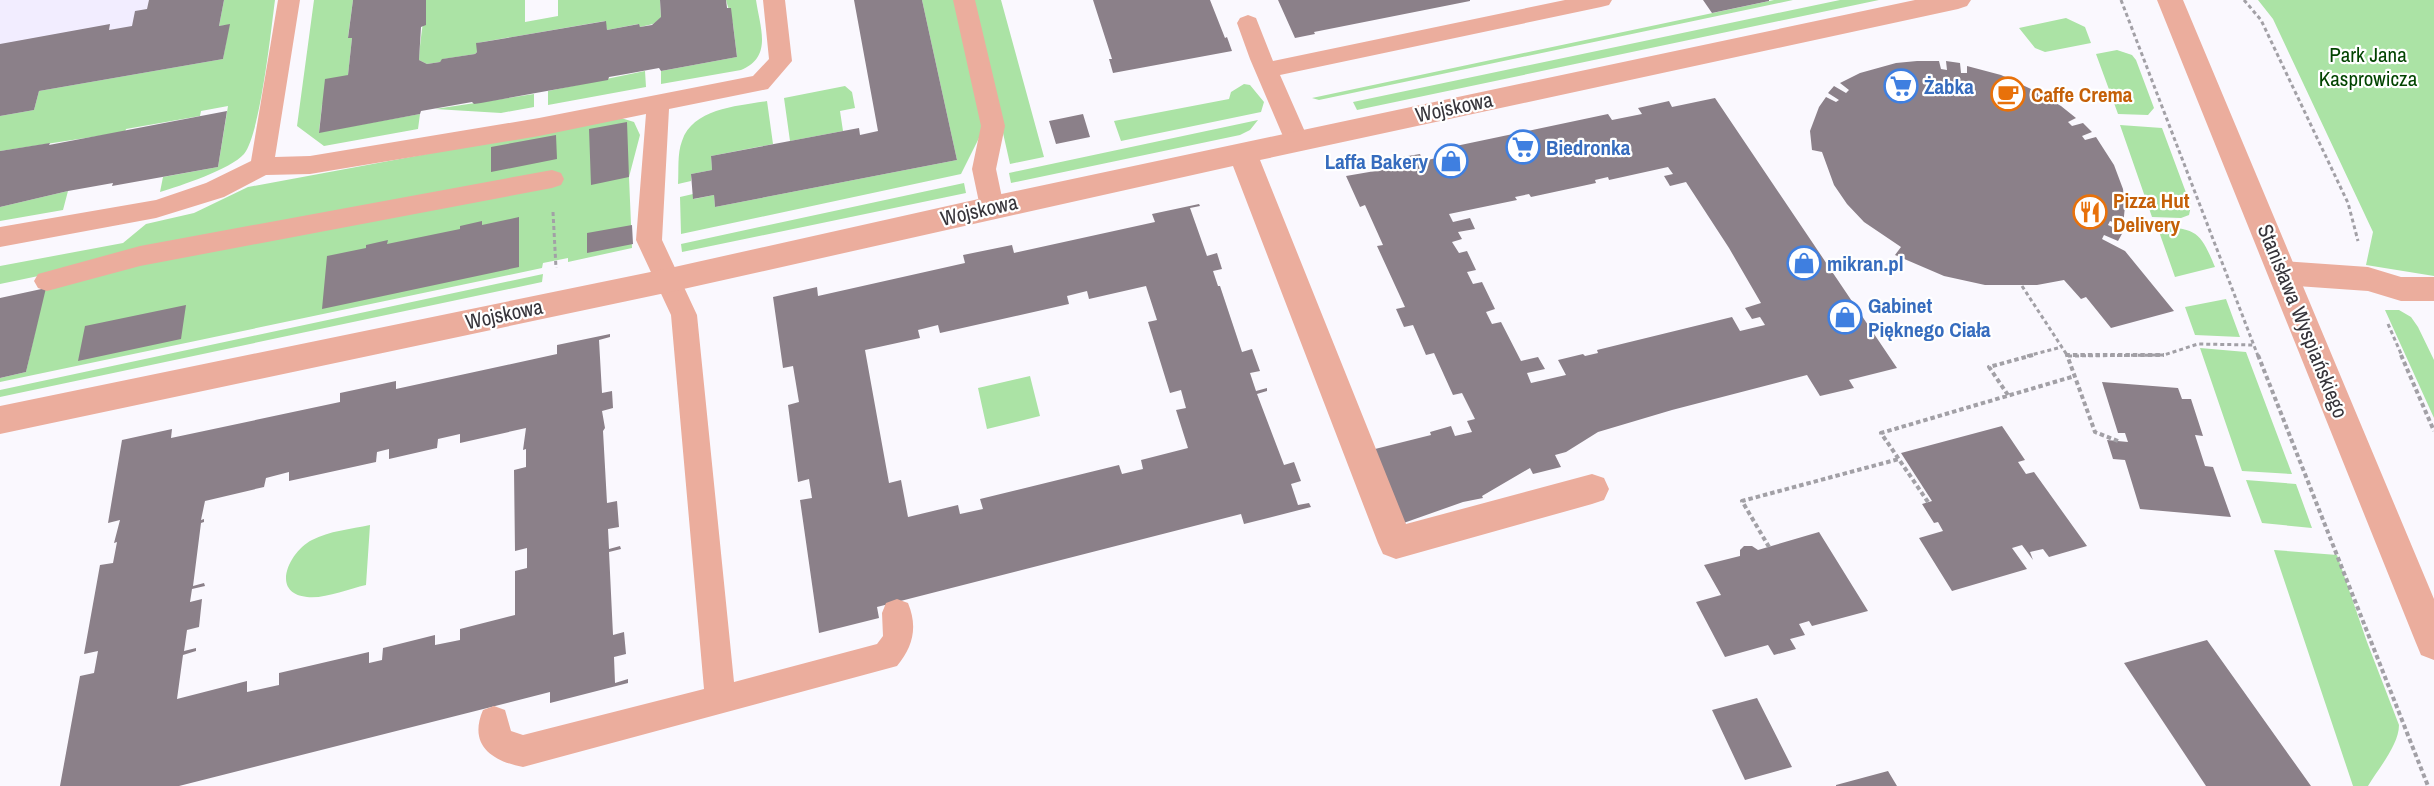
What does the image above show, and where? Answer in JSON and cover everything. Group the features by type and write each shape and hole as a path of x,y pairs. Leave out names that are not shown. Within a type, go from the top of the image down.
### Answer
{"street":[{"name":"Wojskowa","path":"0,420 670,280 992,207 1958,0"},
{"name":"Stanisława Wyspiańskiego","path":"2170,0 2434,643"},
{"path":"1242,153 1396,543 1592,489"},
{"path":"2284,273 2368,279 2401,289 2434,288"}],"lane":[{"path":"262,166 289,0"},
{"path":"0,237 156,209 215,190 262,166 310,165 539,127 760,83 781,61 774,0"},
{"path":"964,0 993,126 984,169 992,207"},
{"path":"1264,64 1601,0"},
{"path":"1248,23 1297,141"},
{"path":"658,103 649,240 670,280 684,315 720,700"},
{"path":"47,281 140,255 552,179"},
{"path":"494,721 496,738 506,748 524,751 886,656 895,647 900,635 897,613"}],"path":[{"path":"2121,0 2325,529 2336,549 2428,786"},
{"path":"2244,0 2261,20 2348,203 2368,279 2434,430"},
{"path":"552,179 557,303"},
{"path":"2022,286 2067,355 2095,432 2118,441"},
{"path":"2067,355 2164,355 2198,344 2254,345"},
{"path":"2008,395 1989,367 2062,347"},
{"path":"1928,502 1881,433 2075,376"},
{"path":"1769,547 1742,501 1899,459"}],"shaded area":[{"path":"0,0 256,0 249,80 0,129"}],"green space":[{"path":"224,0 275,0 260,105 250,143 244,154 237,160 205,176 160,192 163,177 218,167 228,106 201,111 200,116 126,129 125,132 0,151 0,116 34,110 39,91 223,59 229,25 219,26"},
{"path":"314,0 353,0 348,37 352,38 348,75 322,105 319,132 420,114 418,129 324,146 297,126"},
{"path":"426,0 525,0 525,22 558,16 558,0 660,0 661,18 653,24 640,27 638,24 607,30 605,21 477,43 475,54 427,64 419,60"},
{"path":"726,0 756,0 762,41 757,58 741,70 661,84 661,71 737,57 733,24"},
{"path":"922,0 954,0 982,126 982,132 961,174 681,234 680,197 693,194 694,199 714,195 715,207 957,160"},
{"path":"973,0 1001,0 1044,157 1010,164"},
{"path":"1774,0 1793,0 1319,100 1312,98"},
{"path":"1840,0 1879,0 1357,110 1353,102"},
{"name":"Park Jana Kasprowicza","path":"2258,0 2434,0 2434,276 2366,265 2373,232 2273,19"},
{"path":"2066,18 2085,27 2091,43 2045,52 2035,48 2019,28"},
{"path":"2117,50 2132,55 2136,60 2154,108 2148,115 2118,114 2096,54"},
{"path":"645,71 646,87 548,105 548,91"},
{"path":"1244,84 1250,85 1264,102 1261,112 1121,141 1114,121 1229,99 1231,92"},
{"path":"845,86 852,92 855,108 840,111 843,131 790,141 784,98"},
{"path":"534,94 534,107 501,113 435,109"},
{"path":"767,101 773,144 711,156 712,170 691,174 691,181 678,184 680,146 688,130 696,122 718,110"},
{"path":"621,118 634,122 640,135 629,177 632,248 568,262 568,258 543,263 542,268 0,382 0,378 26,372 48,274 0,284 0,266 123,243 146,224 194,213 248,187"},
{"path":"1258,120 1250,130 1240,135 1011,183 1009,173"},
{"path":"2120,125 2162,128 2191,206 2189,215 2181,218 2152,217"},
{"path":"964,183 966,193 682,252 681,244"},
{"path":"68,191 63,210 0,221 0,207"},
{"path":"2157,226 2181,229 2195,234 2201,239 2215,267 2175,277"},
{"path":"543,274 542,282 0,397 0,390"},
{"path":"2226,299 2240,337 2195,335 2185,307"},
{"path":"2385,310 2399,310 2411,317 2434,360 2434,418"},
{"path":"2200,348 2246,352 2292,474 2242,471"},
{"path":"1030,376 1040,416 987,429 978,388"},
{"path":"2246,480 2296,484 2312,528 2262,523"},
{"path":"370,525 366,585 314,597 295,594 289,588 286,580 287,571 304,545 326,534"},
{"path":"2274,550 2337,555 2399,725 2392,749 2368,786 2353,786"}],"building":[{"path":"149,0 224,0 219,26 230,24 223,59 39,91 34,110 0,116 0,44 110,24 109,30 132,26 135,11 147,9"},
{"path":"353,0 426,0 426,25 421,27 419,60 427,64 440,62 442,59 475,54 477,52 476,43 606,21 607,30 639,24 640,27 652,25 661,17 660,0 726,0 727,8 731,8 737,57 661,71 659,68 609,77 608,80 481,103 472,102 421,111 420,114 319,133 325,79 348,75 352,38 348,38"},
{"path":"854,0 922,0 957,160 715,207 714,195 693,199 691,174 712,170 711,156 859,128 860,135 878,131"},
{"path":"1093,0 1210,0 1232,51 1113,73 1109,59 1112,59"},
{"path":"1278,0 1470,1 1314,32 1315,34 1295,38"},
{"path":"1703,0 1769,0 1769,1 1712,13"},
{"path":"1939,61 1941,69 1947,70 1946,61 1960,63 1961,73 1967,73 1967,66 2001,75 2061,106 2076,118 2068,122 2072,126 2083,123 2092,132 2082,136 2085,140 2096,137 2114,165 2123,189 2125,206 2123,226 2110,221 2108,225 2123,232 2118,241 2104,235 2102,239 2125,251 2174,311 2111,328 2086,297 2081,299 2064,280 2037,285 1985,285 1944,276 1895,255 1901,247 1864,222 1847,204 1834,185 1822,152 1812,150 1810,131 1819,107 1826,97 1836,102 1839,100 1828,93 1834,86 1846,93 1849,90 1840,83 1860,73 1896,63"},
{"path":"1715,98 1897,368 1849,380 1854,388 1820,396 1807,375 1598,432 1566,452 1555,455 1561,467 1533,474 1530,468 1482,496 1483,498 1463,502 1398,525 1367,451 1431,435 1430,432 1451,426 1455,436 1472,432 1467,421 1475,419 1462,393 1453,395 1434,353 1426,355 1413,325 1404,327 1396,309 1405,307 1377,246 1383,245 1365,205 1360,207 1346,176 1375,171 1371,164 1402,157 1420,154 1423,161 1454,154 1451,147 1608,114 1612,120 1642,114 1638,108 1669,101 1672,107","holes":["1668,167 1673,174 1664,176 1670,186 1686,182 1729,248 1761,303 1745,308 1752,319 1760,317 1765,325 1740,331 1732,317 1597,350 1598,353 1558,360 1566,375 1531,383 1527,373 1545,369 1538,357 1521,361 1501,322 1492,324 1486,312 1495,309 1482,282 1473,284 1467,272 1476,270 1467,251 1459,253 1452,242 1462,239 1458,232 1475,229 1470,218 1453,222 1449,214 1517,200 1515,197 1529,194 1531,197 1596,183 1595,180 1608,177 1609,180"]},
{"path":"227,111 218,167 112,186 113,183 68,191 0,207 0,151 50,143 49,145"},
{"path":"1083,114 1090,137 1056,144 1049,121"},
{"path":"627,122 629,177 591,185 589,129"},
{"path":"556,135 557,159 491,172 491,147"},
{"path":"1199,204 1200,206 1190,208 1207,256 1217,253 1222,269 1213,271 1242,352 1252,349 1260,371 1250,373 1256,391 1267,388 1267,391 1257,394 1284,465 1294,462 1301,481 1291,484 1298,505 1309,503 1311,507 1244,524 1241,514 877,607 879,618 819,633 800,500 812,498 809,479 798,482 788,405 799,402 793,366 783,368 773,297 817,287 818,296 965,263 963,255 1012,245 1014,253 1155,222 1152,214","holes":["1146,286 1157,320 1148,322 1170,393 1181,390 1186,408 1176,410 1188,448 1141,460 1143,469 1122,474 1119,465 980,499 983,509 960,514 958,505 908,517 901,480 889,483 865,350 920,338 918,330 938,325 940,333 1069,304 1067,296 1087,291 1089,299"]},
{"path":"519,217 519,267 322,309 327,256 366,248 366,245 388,240 387,244 460,229 460,226 482,221 482,225"},
{"path":"632,225 633,244 587,253 587,233"},
{"path":"46,288 26,372 0,378 0,298"},
{"path":"186,305 181,339 78,361 85,326"},
{"path":"610,334 610,337 599,340 602,393 612,391 613,408 602,411 605,428 603,431 607,503 617,501 619,527 608,529 609,549 620,546 621,549 609,552 613,635 624,632 626,654 614,657 615,683 628,679 628,683 550,703 550,692 179,786 60,786 80,676 94,673 98,651 84,654 100,565 113,563 117,542 114,543 120,520 108,523 122,440 172,429 171,438 340,402 340,393 396,381 396,389 557,354 557,345","holes":["526,428 523,450 526,449 526,467 514,470 515,551 527,548 527,568 515,571 515,615 460,629 460,640 435,645 435,635 383,648 382,660 369,663 369,652 279,673 279,685 247,692 247,681 177,699 183,655 196,651 196,648 184,651 187,630 199,627 202,599 190,602 192,589 205,586 204,583 193,586 201,523 204,522 204,519 201,520 205,501 264,487 266,478 289,472 289,481 376,462 377,452 389,449 389,459 437,448 438,439 460,434 460,443"]},
{"path":"2102,382 2178,388 2182,399 2191,399 2203,436 2195,435 2205,466 2213,467 2231,517 2140,509 2125,460 2113,459 2107,440 2128,442 2125,433 2118,433"},
{"path":"2002,426 2025,460 2018,462 2026,474 2034,472 2087,546 2049,557 2043,549 2030,552 2033,560 2022,545 2012,548 2027,569 1952,591 1919,538 1943,531 1938,522 1934,523 1922,504 1932,501 1901,453"},
{"path":"1819,532 1868,611 1812,626 1809,621 1799,624 1805,635 1790,639 1796,649 1774,655 1768,645 1725,657 1696,602 1721,595 1704,565 1740,556 1740,550 1744,546 1752,546 1758,550"},
{"path":"2207,640 2311,786 2206,786 2124,663"},
{"path":"1757,698 1792,767 1745,780 1712,710"},
{"path":"1888,771 1897,786 1836,786 1836,785"}],"place":[{"name":"Żabka","path":"1901,86"},
{"name":"Caffe Crema","path":"2008,94"},
{"name":"Biedronka","path":"1523,147"},
{"name":"Laffa Bakery","path":"1451,161"},
{"name":"Pizza Hut Delivery","path":"2090,212"},
{"name":"mikran.pl","path":"1804,263"},
{"name":"Gabinet Pięknego Ciała","path":"1845,317"}]}
